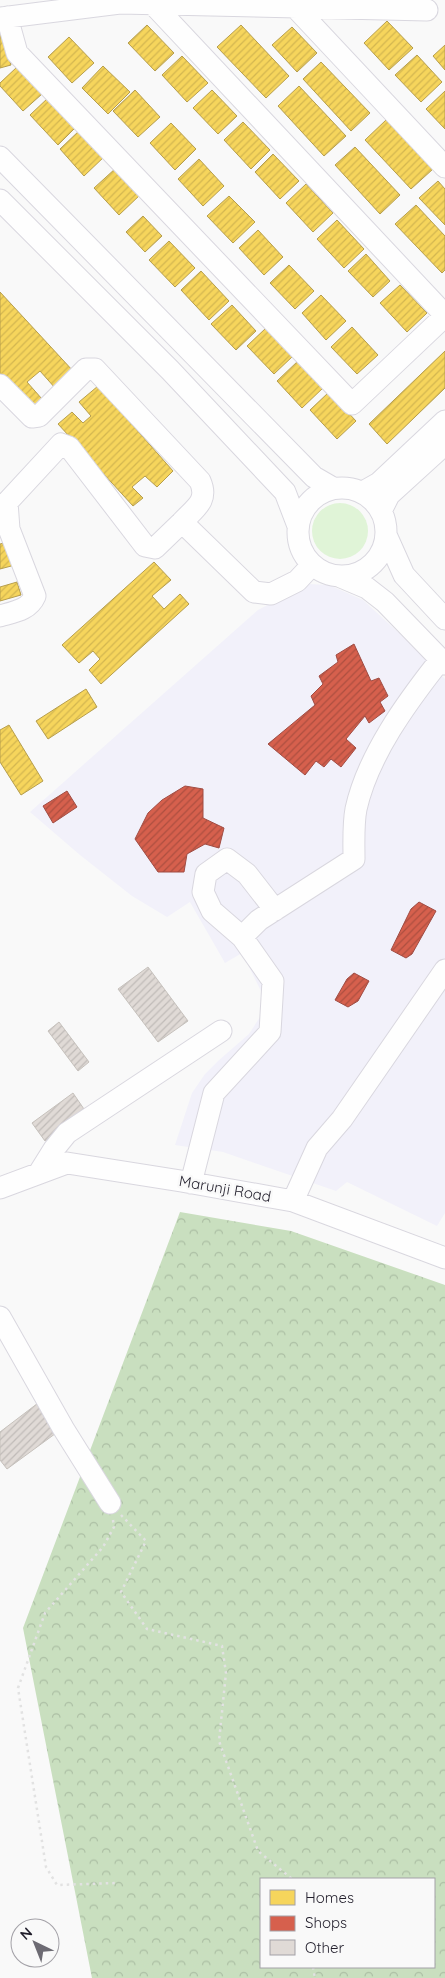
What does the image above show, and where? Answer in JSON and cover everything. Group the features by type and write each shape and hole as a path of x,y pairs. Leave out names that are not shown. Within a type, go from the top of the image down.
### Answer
{"street":[{"path":"152,4 443,322 352,404 17,53 4,17 120,3 427,10"},
{"path":"295,7 445,167"},
{"path":"0,157 314,477 333,488"},
{"path":"0,200 170,370 285,492 298,526 299,544 308,561 323,573 341,577 367,588 385,602 443,662 415,693 372,762 356,810 354,859 259,920 242,937"},
{"path":"0,385 32,417 39,416 86,369 95,369 200,481 204,490 203,499 155,548 145,546 69,447 61,444 4,506 8,529 35,596 32,603 23,609 0,616"},
{"path":"363,492 379,483 445,421"},
{"path":"382,511 389,495 445,444"},
{"path":"298,526 304,509 316,496 333,488 350,488 363,492 373,499 382,511 386,520 387,537 396,562 404,575 445,619"},
{"path":"182,522 254,592 271,594 297,581 312,564"},
{"path":"341,577 362,572 370,566 379,558 387,537"},
{"path":"191,1182 214,1093 270,1032 273,981 242,937 212,911 202,892 206,874 227,858 246,874 275,910"},
{"path":"293,1201 317,1148 342,1119 445,970"},
{"path":"39,1173 54,1149 68,1133 221,1031"},
{"name":"Marunji Road","path":"0,1188 67,1163 191,1182 293,1201 445,1258"},
{"path":"0,1317 63,1428 110,1504"}],"path":[{"path":"110,1504 146,1540 121,1592 147,1629 222,1646 226,1673 220,1741 258,1851 291,1878"},
{"path":"110,1504 114,1527 103,1547 45,1613 18,1688 46,1867 57,1885 116,1883"}],"shaded area":[{"path":"308,584 329,585 363,600 445,679 445,1213 437,1226 347,1182 336,1191 223,1152 175,1145 192,1093 205,1074 249,1034 262,1014 262,993 242,953 225,963 190,902 167,917 132,896 30,812 258,610"}],"green space":[{"path":"340,503 351,505 360,511 366,520 368,531 366,542 360,551 351,557 340,559 329,557 320,551 314,542 312,531 314,520 320,511 329,505"},
{"path":"180,1212 291,1231 445,1285 445,1978 92,1978 23,1628"}],"building: Homes":[{"path":"387,21 413,48 389,70 364,43"},
{"path":"147,25 174,53 155,71 128,43"},
{"path":"241,25 289,76 266,98 217,47"},
{"path":"292,27 317,53 297,72 272,45"},
{"path":"0,30 11,65 0,68"},
{"path":"69,37 94,63 72,83 48,57"},
{"path":"445,45 445,70 433,56"},
{"path":"417,55 442,82 421,102 395,75"},
{"path":"182,56 208,83 187,102 162,75"},
{"path":"321,62 370,113 351,131 303,79"},
{"path":"103,66 130,92 108,114 82,88"},
{"path":"17,67 42,94 23,111 0,86 0,83"},
{"path":"299,86 346,136 324,156 278,106"},
{"path":"135,90 160,117 138,137 113,111"},
{"path":"212,90 237,116 218,134 193,108"},
{"path":"445,91 445,129 426,109"},
{"path":"49,97 76,127 58,145 30,115"},
{"path":"386,120 433,169 411,189 365,140"},
{"path":"243,122 270,150 251,169 224,140"},
{"path":"171,123 196,149 175,170 150,143"},
{"path":"81,129 106,155 84,176 60,149"},
{"path":"355,147 400,195 380,214 335,165"},
{"path":"273,154 299,181 280,199 255,172"},
{"path":"199,159 224,186 203,206 178,179"},
{"path":"116,168 141,194 119,215 94,188"},
{"path":"438,181 445,189 445,225 419,198"},
{"path":"306,184 333,213 313,232 286,203"},
{"path":"229,196 255,222 233,243 207,216"},
{"path":"416,205 445,236 445,270 442,273 395,224"},
{"path":"143,216 162,236 145,252 126,232"},
{"path":"337,220 364,249 344,268 317,239"},
{"path":"258,230 283,257 264,275 239,248"},
{"path":"169,241 195,268 175,287 149,260"},
{"path":"366,254 390,281 373,297 348,271"},
{"path":"289,265 314,291 295,309 270,283"},
{"path":"201,271 229,301 209,320 181,290"},
{"path":"400,285 427,313 407,332 380,303"},
{"path":"0,292 74,372 56,389 40,371 27,382 42,399 32,408 0,374"},
{"path":"321,295 346,321 326,340 302,313"},
{"path":"232,305 256,331 236,350 211,324"},
{"path":"352,327 378,355 357,374 331,347"},
{"path":"266,328 293,356 274,374 247,346"},
{"path":"445,351 445,388 387,444 369,424"},
{"path":"299,360 324,387 302,408 277,381"},
{"path":"98,386 173,471 157,487 145,476 132,487 143,498 133,506 58,424 72,412 83,423 91,416 79,402"},
{"path":"329,392 356,421 337,439 310,410"},
{"path":"8,542 15,565 0,569 0,544"},
{"path":"154,562 171,580 152,596 164,609 180,594 189,604 101,684 89,670 100,659 93,651 79,663 62,645"},
{"path":"17,582 21,595 0,601 0,587"},
{"path":"86,689 97,707 48,739 36,721"},
{"path":"9,725 43,781 21,795 0,762 0,730"}],"building: Shops":[{"path":"354,644 371,681 379,678 388,696 380,702 385,711 369,723 365,716 346,739 356,748 341,767 331,759 324,767 316,761 305,775 268,744 315,705 311,696 323,684 319,676 338,662 336,655"},
{"path":"185,786 203,789 203,818 224,828 219,848 205,844 187,854 184,872 158,872 135,839 148,813 162,800"},
{"path":"67,791 77,807 53,823 43,806"},
{"path":"419,902 436,911 412,954 406,958 391,950 411,909"},
{"path":"354,973 369,981 358,1001 348,1007 335,1000 347,979"}],"building: Other":[{"path":"148,967 188,1021 158,1042 118,989"},
{"path":"59,1022 89,1062 78,1071 48,1031"},
{"path":"73,1093 86,1112 45,1141 32,1123"},
{"path":"42,1400 63,1428 7,1469 0,1460 0,1432"}]}
